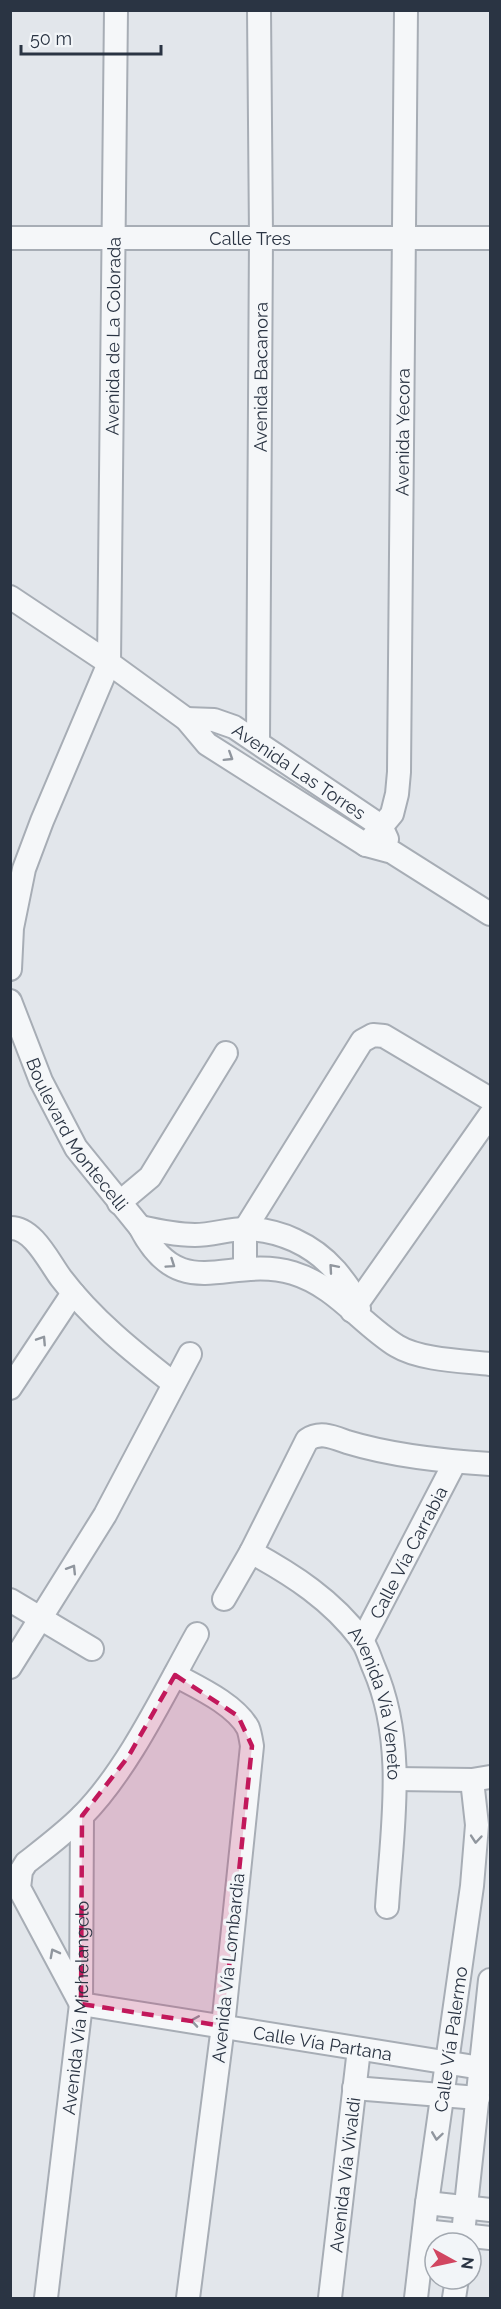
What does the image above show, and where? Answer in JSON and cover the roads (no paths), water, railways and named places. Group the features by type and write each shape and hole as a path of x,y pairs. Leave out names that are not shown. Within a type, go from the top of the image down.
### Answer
{"street":[{"name":"Avenida de La Colorada","path":"109,663 116,10"},
{"name":"Avenida Bacanora","path":"258,741 261,236 259,10"},
{"name":"Avenida Yecora","path":"366,845 392,814 398,794 405,10"},
{"name":"Calle Tres","path":"10,238 261,236 490,238"},
{"name":"Avenida Las Torres","path":"10,597 109,663 186,719 207,744 366,845 392,852 490,914"},
{"path":"10,969 12,928 24,869 109,663"},
{"name":"Avenida Las Torres","path":"186,719 214,720 234,727 258,741 381,826 392,852"},
{"name":"Boulevard Montecelli","path":"10,1001 41,1081 76,1148 140,1227 158,1255 184,1272 217,1274 245,1268 269,1268 292,1273 315,1281 335,1294 399,1347 412,1353 490,1364"},
{"path":"245,1268 245,1229 362,1041 373,1035 384,1036 490,1099"},
{"path":"119,1203 150,1176 226,1053"},
{"path":"357,1310 490,1115"},
{"name":"Boulevard Montecelli","path":"140,1227 168,1233 197,1235 245,1229 274,1233 301,1243 326,1260 345,1282 357,1310"},
{"path":"10,1228 19,1228 31,1237 73,1293 111,1333 173,1383"},
{"path":"10,1388 73,1293"},
{"path":"10,1667 111,1505 190,1354"},
{"path":"224,1599 251,1552 307,1440 314,1435 326,1435 367,1448 455,1462 490,1464"},
{"name":"Calle Vía Carrabia","path":"362,1641 455,1462"},
{"name":"Avenida Vía Veneto","path":"251,1552 292,1574 319,1594 362,1641 379,1678 390,1711 395,1779 387,1907"},
{"path":"10,1600 92,1649"},
{"path":"81,2004 19,1888 21,1871 26,1863 82,1816 128,1757 198,1634"},
{"name":"Avenida Vía Lombardia","path":"175,1675 220,1700 238,1716 248,1728 252,1746 223,2026 188,2298"},
{"path":"395,1779 481,1779"},
{"name":"Calle Vía Palermo","path":"424,2231 472,1886 481,1779"},
{"name":"Avenida Vía Michelangelo","path":"46,2298 81,2004 82,1816"},
{"path":"458,1997 489,1991"},
{"name":"Calle Vía Palermo","path":"463,2231 481,2068 487,2036 489,1991"},
{"name":"Calle Vía Partana","path":"81,2004 481,2068"},
{"name":"Avenida Vía Vivaldi","path":"330,2298 359,2049"},
{"name":"Calle Vía Partana","path":"354,2088 478,2098"},
{"path":"427,2203 490,2210"},
{"name":"Calle Vía Palermo","path":"416,2298 423,2239"}]}
